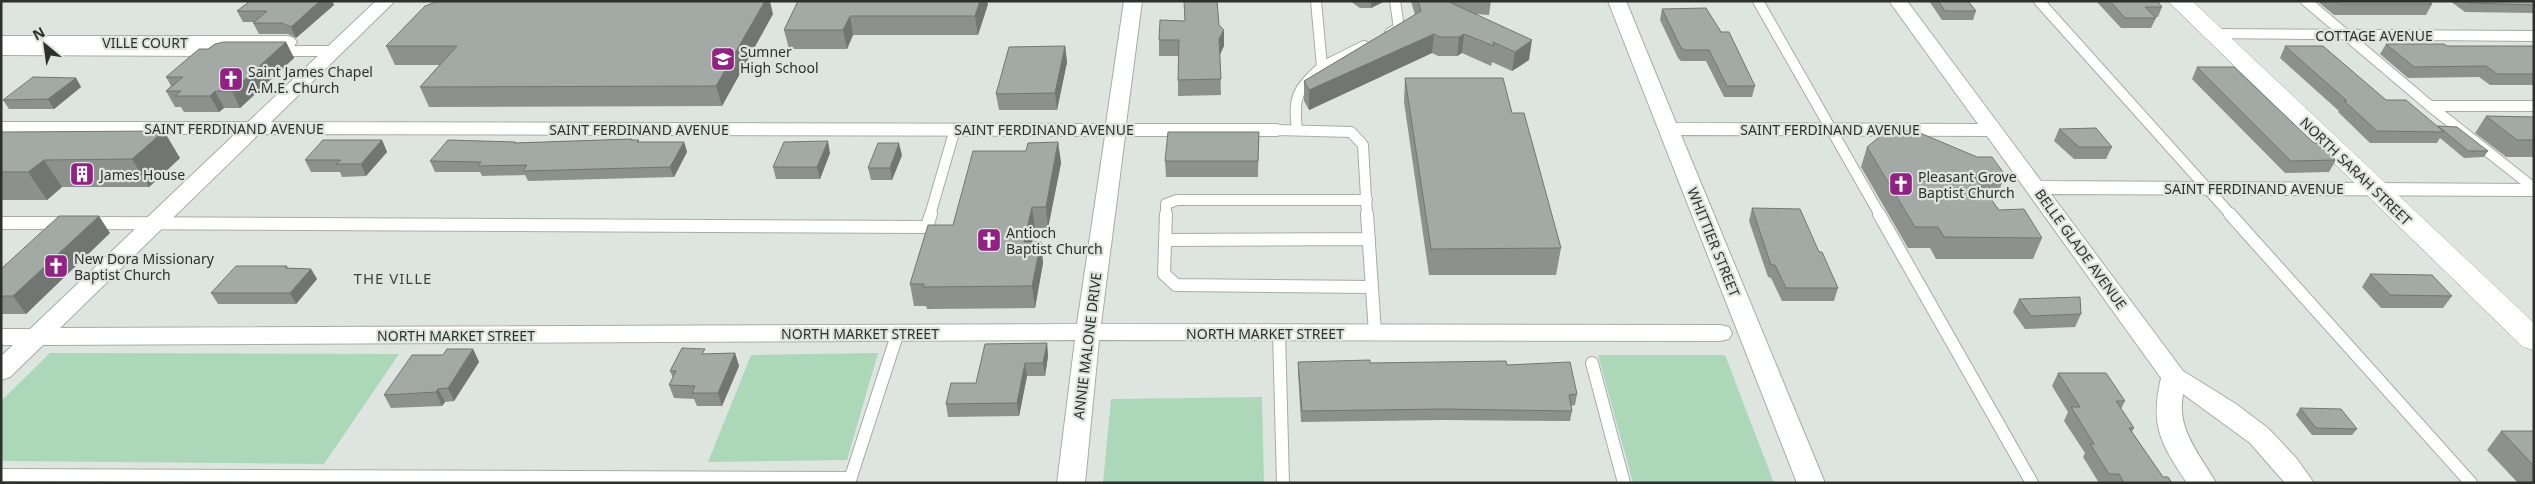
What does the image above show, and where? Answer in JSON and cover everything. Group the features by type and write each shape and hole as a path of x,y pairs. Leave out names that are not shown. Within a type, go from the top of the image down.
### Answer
{"street":[{"path":"1,371 386,1"},
{"name":"ANNIE MALONE DRIVE","path":"1070,483 1088,333 1133,1"},
{"name":"WHITTIER STREET","path":"1617,1 1810,483"},
{"name":"BELLE GLADE AVENUE","path":"1898,1 2174,377 2228,410 2265,441 2290,467 2300,483"},
{"name":"NORTH SARAH STREET","path":"2179,1 2534,340"},
{"name":"COTTAGE AVENUE","path":"2214,34 2534,36"},
{"name":"VILLE COURT","path":"1,42 288,42"},
{"name":"SAINT FERDINAND AVENUE","path":"1,128 1277,130"},
{"name":"SAINT FERDINAND AVENUE","path":"1669,129 1991,130"},
{"name":"SAINT FERDINAND AVENUE","path":"2035,187 2534,189"},
{"name":"NORTH MARKET STREET","path":"1,337 898,332 1720,333"},
{"path":"2174,377 2168,409 2177,441 2190,467 2202,483"}],"lane":[{"path":"1316,1 1322,67"},
{"path":"1297,130 1294,98 1300,87 1322,67 1399,28 1395,1"},
{"path":"1758,1 2032,483"},
{"path":"2039,1 2471,483"},
{"path":"2306,1 2430,106 2534,189"},
{"path":"1,50 334,51"},
{"path":"2430,106 2534,106"},
{"path":"1,223 927,227 954,129"},
{"path":"1277,130 1351,132 1363,144 1374,333"},
{"path":"1367,200 1176,200 1166,204 1164,274 1176,285 1372,287"},
{"path":"1165,240 1369,239"},
{"path":"1,475 850,480 898,332"},
{"path":"1278,333 1283,483"},
{"path":"1592,363 1624,483"}],"green space":[{"path":"50,353 399,354 324,464 1,461 1,401"},
{"path":"878,353 847,460 708,462 751,355"},
{"path":"1598,355 1725,355 1774,483 1633,483"},
{"path":"1262,397 1264,483 1103,483 1111,399"}],"building":[{"path":"250,1 320,1 291,27 282,23 253,23 267,11 237,11"},
{"path":"439,1 765,1 716,86 420,87 457,46 386,46 425,6"},
{"path":"798,1 980,1 975,16 850,16 843,30 784,30"},
{"path":"1184,1 1217,1 1219,25 1224,30 1219,39 1221,79 1178,80 1179,40 1159,40 1160,20 1185,21"},
{"path":"1418,1 1447,1 1532,40 1515,52 1493,42 1494,46 1464,34 1459,37 1440,37 1434,34 1309,90 1304,81 1421,11"},
{"path":"1938,1 1968,1 1976,11 1945,11"},
{"path":"2110,1 2157,1 2162,7 2145,7 2156,18 2125,18"},
{"path":"2336,1 2429,1 2432,4 2339,4"},
{"path":"2467,1 2534,1 2534,5 2470,3"},
{"path":"1706,8 1721,32 1729,32 1755,86 1727,86 1709,50 1684,50 1680,46 1662,9"},
{"path":"224,42 286,42 232,91 215,91 210,96 175,96 181,91 166,91 183,77 166,77 199,49 208,49 215,44"},
{"path":"2386,44 2534,46 2534,74 2497,74 2486,66 2414,67"},
{"path":"1065,46 1055,93 996,94 1009,47"},
{"path":"2285,46 2323,46 2386,100 2406,100 2444,132 2377,131 2344,101 2347,101"},
{"path":"2197,67 2234,67 2314,143 2318,143 2336,160 2291,161"},
{"path":"33,77 76,78 48,99 3,100"},
{"path":"1405,78 1503,78 1512,113 1524,113 1561,248 1431,249"},
{"path":"2486,116 2534,117 2534,140 2517,140"},
{"path":"2438,126 2457,127 2488,151 2468,151"},
{"path":"2096,128 2112,147 2079,147 2059,129"},
{"path":"1888,130 1907,130 1908,133 1920,133 1977,157 1992,157 2005,175 1973,175 1999,210 2024,209 2042,238 1944,237 1938,227 1915,227 1867,147"},
{"path":"164,131 132,159 44,160 28,172 1,172 1,132"},
{"path":"1168,132 1259,132 1258,161 1165,161"},
{"path":"323,140 382,140 361,164 336,164 341,160 305,160"},
{"path":"448,140 514,143 639,140 637,142 684,142 670,167 523,171 527,165 478,166 481,162 430,161"},
{"path":"828,141 817,167 773,167 784,142"},
{"name":"Antioch Baptist Church","path":"1058,142 1046,207 1032,207 1024,242 1041,242 1032,286 923,287 924,284 910,284 928,225 953,225 973,151 1026,151 1028,143"},
{"path":"878,143 899,143 890,168 868,168"},
{"path":"1752,208 1800,209 1819,252 1822,252 1838,288 1786,288 1775,265 1771,265"},
{"path":"59,216 99,216 13,296 1,296 1,269"},
{"path":"236,266 287,266 285,268 311,269 290,293 211,293"},
{"path":"2370,274 2432,275 2452,296 2390,295"},
{"path":"2080,297 2081,314 2031,316 2019,299"},
{"path":"1047,343 1043,363 1025,363 1017,403 946,404 951,383 976,383 985,344"},
{"path":"682,348 705,349 702,354 735,353 718,393 692,393 695,386 669,385 676,371 670,371"},
{"path":"447,349 473,349 448,388 438,389 436,392 384,395 412,355 443,355"},
{"path":"1370,360 1370,363 1506,361 1507,365 1570,362 1577,394 1569,395 1572,411 1444,409 1302,411 1298,362"},
{"path":"2058,373 2106,373 2125,401 2116,401 2134,428 2129,428 2163,477 2168,477 2172,483 2124,483 2119,474 2109,474 2090,444 2094,444 2071,407 2080,407"},
{"path":"2300,408 2341,409 2357,429 2316,428"},
{"path":"2501,431 2534,431 2534,466"}],"place":[{"name":"Sumner High School","path":"723,59"},
{"name":"Saint James Chapel A.M.E. Church","path":"231,79"},
{"name":"James House","path":"82,174"},
{"name":"Pleasant Grove Baptist Church","path":"1901,184"},
{"name":"Antioch Baptist Church","path":"989,240"},
{"name":"New Dora Missionary Baptist Church","path":"56,266"}],"district":[{"name":"THE VILLE","path":"393,278"}]}
